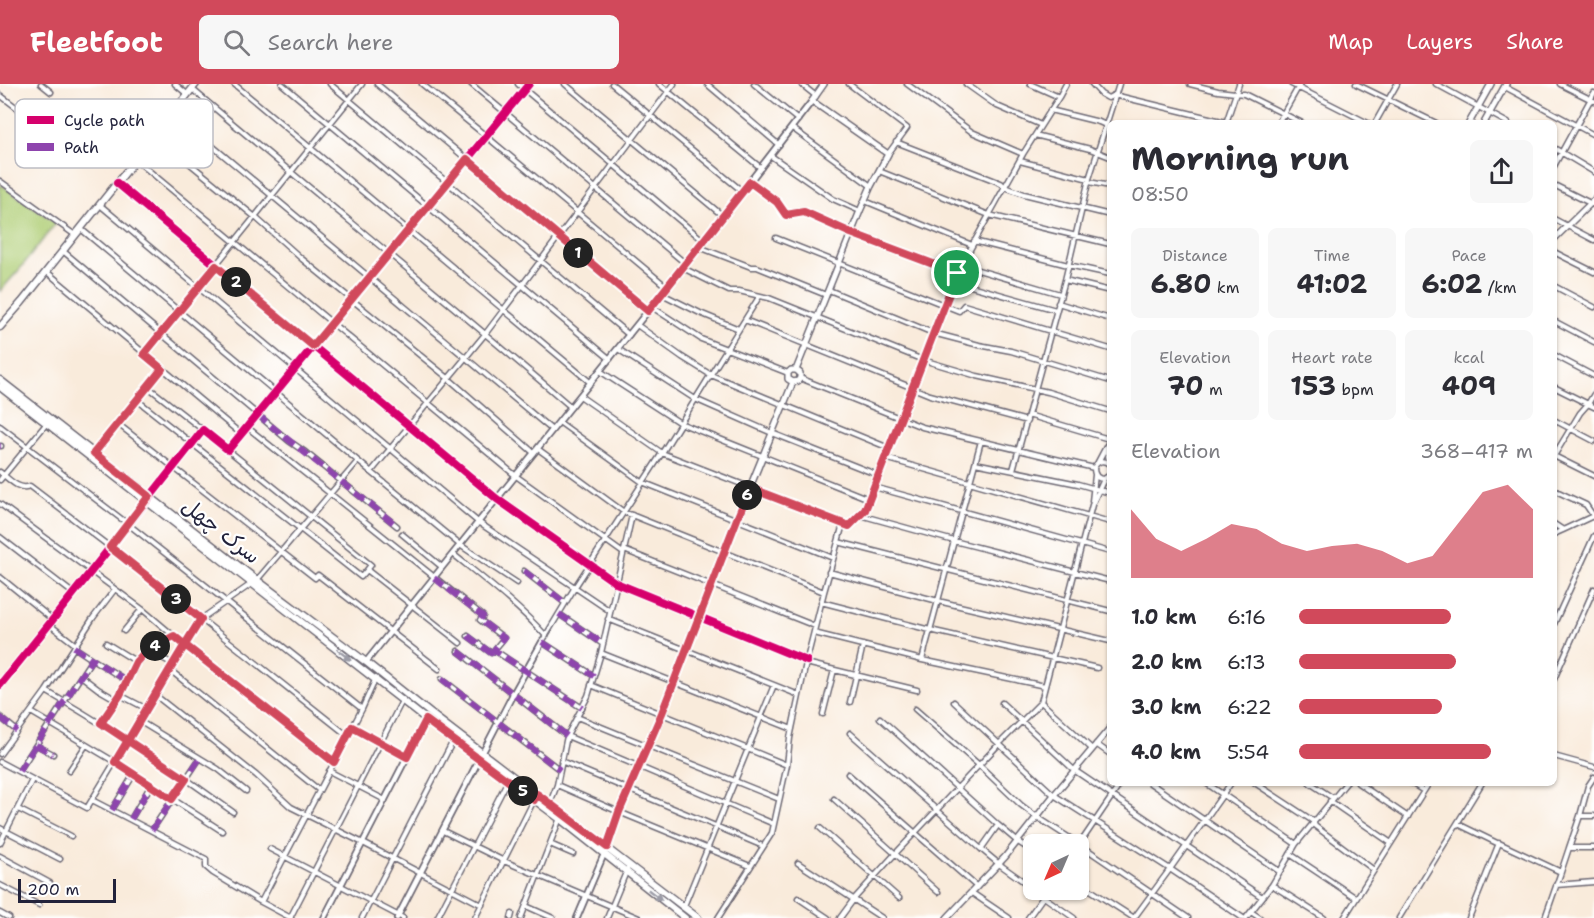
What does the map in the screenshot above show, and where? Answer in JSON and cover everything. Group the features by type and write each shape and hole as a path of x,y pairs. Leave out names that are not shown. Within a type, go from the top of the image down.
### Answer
{"main road":[{"path":"796,370 860,211 888,154 814,99 824,84"},
{"path":"1471,120 1491,84"},
{"path":"1485,120 1505,85"},
{"path":"0,327 129,168"},
{"path":"1557,236 1593,203"},
{"path":"793,382 788,379 788,373 796,370"},
{"path":"605,851 783,405 793,382 800,378 800,373 796,370"},
{"name":"سرک چهل","path":"0,380 255,582 406,693 428,716"},
{"path":"0,387 49,421 148,498"},
{"path":"255,582 402,700 428,716 605,851 698,918"},
{"path":"947,918 1018,842 1107,731"},
{"path":"536,797 550,803 561,816"},
{"path":"628,868 681,917"}],"street":[{"path":"41,84 51,92"},
{"path":"175,84 192,89 204,99"},
{"path":"234,84 591,382"},
{"path":"282,84 610,359"},
{"path":"330,84 629,335"},
{"path":"144,354 362,84"},
{"path":"377,84 650,309 701,339 788,373"},
{"path":"422,84 667,288"},
{"path":"471,84 684,266 729,291 769,298 923,360 977,376 1048,392 1107,410"},
{"path":"518,84 704,241"},
{"path":"228,450 529,84"},
{"path":"566,84 723,216"},
{"path":"612,84 742,191"},
{"path":"659,84 762,168"},
{"path":"371,472 486,333 674,84"},
{"path":"707,84 779,145"},
{"path":"754,84 798,120"},
{"path":"366,662 667,288 814,99 801,84"},
{"path":"849,84 907,128 888,154"},
{"path":"907,84 972,132 1023,154"},
{"path":"966,84 997,106 1041,125"},
{"path":"1030,84 1059,97"},
{"path":"580,396 662,453 849,526 865,510 953,281 1023,154 1066,84"},
{"path":"1092,84 1108,98 1114,95 1219,120"},
{"path":"1109,120 1114,95 1119,84"},
{"path":"1190,84 1218,91 1237,92 1254,98 1296,120"},
{"path":"1228,120 1239,84"},
{"path":"1291,84 1299,86 1362,120"},
{"path":"1356,84 1430,120"},
{"path":"1377,120 1397,84"},
{"path":"1436,84 1503,120"},
{"path":"1560,84 1592,100"},
{"path":"1505,85 1594,135"},
{"path":"1280,120 1299,86"},
{"path":"1557,160 1594,93"},
{"path":"0,95 15,106"},
{"path":"213,107 486,333 571,407"},
{"path":"1050,110 1107,125"},
{"path":"792,128 871,186"},
{"path":"1013,470 1065,280 1089,180 1107,128"},
{"path":"1035,135 1107,156"},
{"path":"896,142 1024,194 1107,214"},
{"path":"213,147 552,430"},
{"path":"1557,150 1594,172"},
{"path":"771,156 833,199 860,211"},
{"path":"1020,160 1107,185"},
{"path":"147,168 516,476 606,540 624,552 815,626"},
{"path":"195,168 536,451 624,512 824,592"},
{"path":"879,171 989,215 1107,243"},
{"path":"0,182 75,235"},
{"path":"750,182 777,202 786,215 804,212 851,233 957,273"},
{"path":"117,183 497,500 616,584 806,662 917,690"},
{"path":"1557,186 1593,203"},
{"path":"865,201 973,243 1107,273"},
{"path":"100,205 478,522 610,611"},
{"path":"1557,221 1594,240"},
{"path":"81,228 371,472 460,544 517,583"},
{"path":"776,238 959,311 964,305 1107,348"},
{"path":"699,247 933,333 1011,351 1107,380"},
{"path":"63,251 289,441 397,526"},
{"path":"1557,254 1594,272"},
{"path":"961,265 1060,294"},
{"path":"46,271 241,434"},
{"path":"1065,280 1107,290"},
{"path":"953,281 1056,310"},
{"path":"1557,288 1594,308"},
{"path":"662,294 739,329"},
{"path":"270,849 400,917 525,671 575,587 759,297"},
{"path":"1058,303 1107,318"},
{"path":"745,320 930,395 1027,421"},
{"path":"1557,323 1594,342"},
{"path":"637,325 711,375 889,448"},
{"path":"618,349 695,399 772,433 878,475"},
{"path":"1557,358 1594,376"},
{"path":"94,453 162,369"},
{"path":"600,371 680,423 869,499"},
{"path":"800,378 922,427 1094,468"},
{"path":"136,400 361,577 371,565 148,387"},
{"path":"1557,388 1594,407"},
{"path":"1557,451 1594,394"},
{"path":"1028,415 1107,439"},
{"path":"0,480 2,473 49,421"},
{"path":"559,422 642,482 833,558"},
{"path":"1557,422 1594,441"},
{"path":"118,424 315,578 318,575 439,669"},
{"path":"0,426 128,524 362,710"},
{"path":"247,427 483,616 480,620 504,638 491,653 468,636"},
{"path":"0,685 203,430"},
{"path":"922,660 981,441"},
{"path":"1092,505 1094,468 1107,446"},
{"path":"885,458 1107,521"},
{"path":"1557,458 1594,476"},
{"path":"0,762 86,808 201,619 255,582 358,461"},
{"path":"1098,462 1107,463"},
{"path":"975,463 1107,492"},
{"path":"2,473 21,488 30,486 347,735"},
{"path":"1095,475 1104,479"},
{"path":"840,918 854,898 1041,702 1092,505 1104,479 1107,478"},
{"path":"874,487 1107,551"},
{"path":"1557,491 1586,505 1593,516 1557,533"},
{"path":"0,504 142,609 334,762"},
{"path":"550,803 557,785 567,736 582,708 601,653 632,515"},
{"path":"860,515 1107,580"},
{"path":"718,918 772,832 806,662 843,524"},
{"path":"1557,526 1563,530"},
{"path":"402,534 442,567"},
{"path":"1557,617 1594,536"},
{"path":"0,537 74,594"},
{"path":"838,542 1107,610"},
{"path":"453,554 533,621 546,636"},
{"path":"367,570 460,643"},
{"path":"524,571 565,603"},
{"path":"829,572 938,601 1107,640"},
{"path":"0,578 75,646 127,681"},
{"path":"0,754 115,589"},
{"path":"1557,672 1594,589"},
{"path":"821,602 930,630 1097,668"},
{"path":"124,631 142,609"},
{"path":"559,614 603,644"},
{"path":"608,619 799,695"},
{"path":"814,633 922,660 1045,686"},
{"path":"101,723 120,695 136,662 146,651 174,636"},
{"path":"542,642 594,676"},
{"path":"106,643 136,662"},
{"path":"850,702 863,645"},
{"path":"150,649 174,664"},
{"path":"494,650 582,708"},
{"path":"458,651 567,736 774,824"},
{"path":"601,653 792,729"},
{"path":"19,771 92,659"},
{"path":"170,670 319,790"},
{"path":"823,714 834,670"},
{"path":"261,903 362,710 379,672"},
{"path":"81,675 117,699"},
{"path":"442,679 560,770"},
{"path":"681,917 683,907 774,685"},
{"path":"591,686 787,765"},
{"path":"46,690 128,740 233,812"},
{"path":"92,800 206,859 206,867 213,873 290,918 406,693"},
{"path":"120,695 147,708"},
{"path":"155,695 256,775 291,807 482,905"},
{"path":"954,702 1054,795 1245,918 1272,885 1296,844 1313,821 1343,786"},
{"path":"1041,702 1092,749"},
{"path":"1002,703 1074,770 1262,897"},
{"path":"915,709 1021,805 1062,834"},
{"path":"31,712 115,762 222,831"},
{"path":"324,918 428,716"},
{"path":"0,717 17,731"},
{"path":"578,717 779,799"},
{"path":"880,718 1023,845"},
{"path":"140,721 218,769 246,791"},
{"path":"352,727 407,757"},
{"path":"850,733 981,849 1023,881"},
{"path":"362,918 455,736"},
{"path":"1096,744 1107,752"},
{"path":"36,745 53,754"},
{"path":"69,771 86,745"},
{"path":"1557,757 1594,767"},
{"path":"152,830 200,758"},
{"path":"561,761 763,846"},
{"path":"329,771 385,800"},
{"path":"112,810 134,774"},
{"path":"848,774 978,887"},
{"path":"437,918 510,777"},
{"path":"1545,918 1588,786 1594,777"},
{"path":"0,843 32,780"},
{"path":"131,819 151,785"},
{"path":"557,785 750,866"},
{"path":"1086,834 1119,786"},
{"path":"1154,786 1279,871"},
{"path":"1211,786 1296,844"},
{"path":"1089,889 1134,918 1229,786"},
{"path":"1260,786 1313,821 1315,826 1374,870"},
{"path":"1314,786 1391,843"},
{"path":"1362,786 1408,817"},
{"path":"1416,786 1424,791"},
{"path":"1344,918 1427,786"},
{"path":"1399,918 1480,786"},
{"path":"475,918 536,797"},
{"path":"834,799 938,892"},
{"path":"18,809 71,836"},
{"path":"521,918 561,816"},
{"path":"1580,816 1594,816"},
{"path":"1458,824 1561,872"},
{"path":"981,849 998,825"},
{"path":"0,828 60,859"},
{"path":"820,828 899,898"},
{"path":"443,831 504,861 637,918"},
{"path":"550,844 573,854"},
{"path":"1469,918 1499,844"},
{"path":"1569,848 1594,848"},
{"path":"577,918 605,851"},
{"path":"1089,852 1188,918"},
{"path":"1290,854 1356,898"},
{"path":"0,856 50,882"},
{"path":"798,863 882,918"},
{"path":"607,918 628,868"},
{"path":"1557,885 1594,882"},
{"path":"0,885 39,906"},
{"path":"1272,885 1324,918"},
{"path":"972,893 1009,918"},
{"path":"798,898 828,918"},
{"path":"1028,918 1041,900"},
{"path":"1049,900 1074,918"},
{"path":"526,906 553,918"},
{"path":"1251,912 1260,918"},
{"path":"0,913 9,918"}],"green space":[{"path":"0,184 56,223 0,291"}],"marked path":[{"path":"257,414 397,526"},
{"path":"524,571 565,603"},
{"path":"434,578 483,616 480,620 504,638 494,650 582,708"},
{"path":"559,614 603,644"},
{"path":"468,636 491,653 494,650"},
{"path":"542,642 594,676"},
{"path":"74,647 92,659"},
{"path":"458,651 567,736"},
{"path":"19,771 92,659 127,681"},
{"path":"442,679 560,770"},
{"path":"0,717 17,731"},
{"path":"36,745 53,754"},
{"path":"152,830 200,758"},
{"path":"112,810 134,774"},
{"path":"131,819 151,785"}],"cycle path":[{"path":"0,685 203,430 228,450 529,84"},
{"path":"117,183 497,499 616,583 807,661"}],"route":[{"path":"957,273 851,233 804,212 786,215 780,204 750,182 648,311 467,159 313,346 216,266 144,354 162,369 94,453 149,496 110,547 201,619 185,645 174,664 147,708 140,721 128,740 115,762 172,799 186,779 128,740 101,723 120,695 136,662 146,651 174,636 185,645 284,723 334,762 352,727 407,757 426,720 534,800 537,794 607,847 619,812 662,713 750,488 849,526 865,510 957,273"}]}
